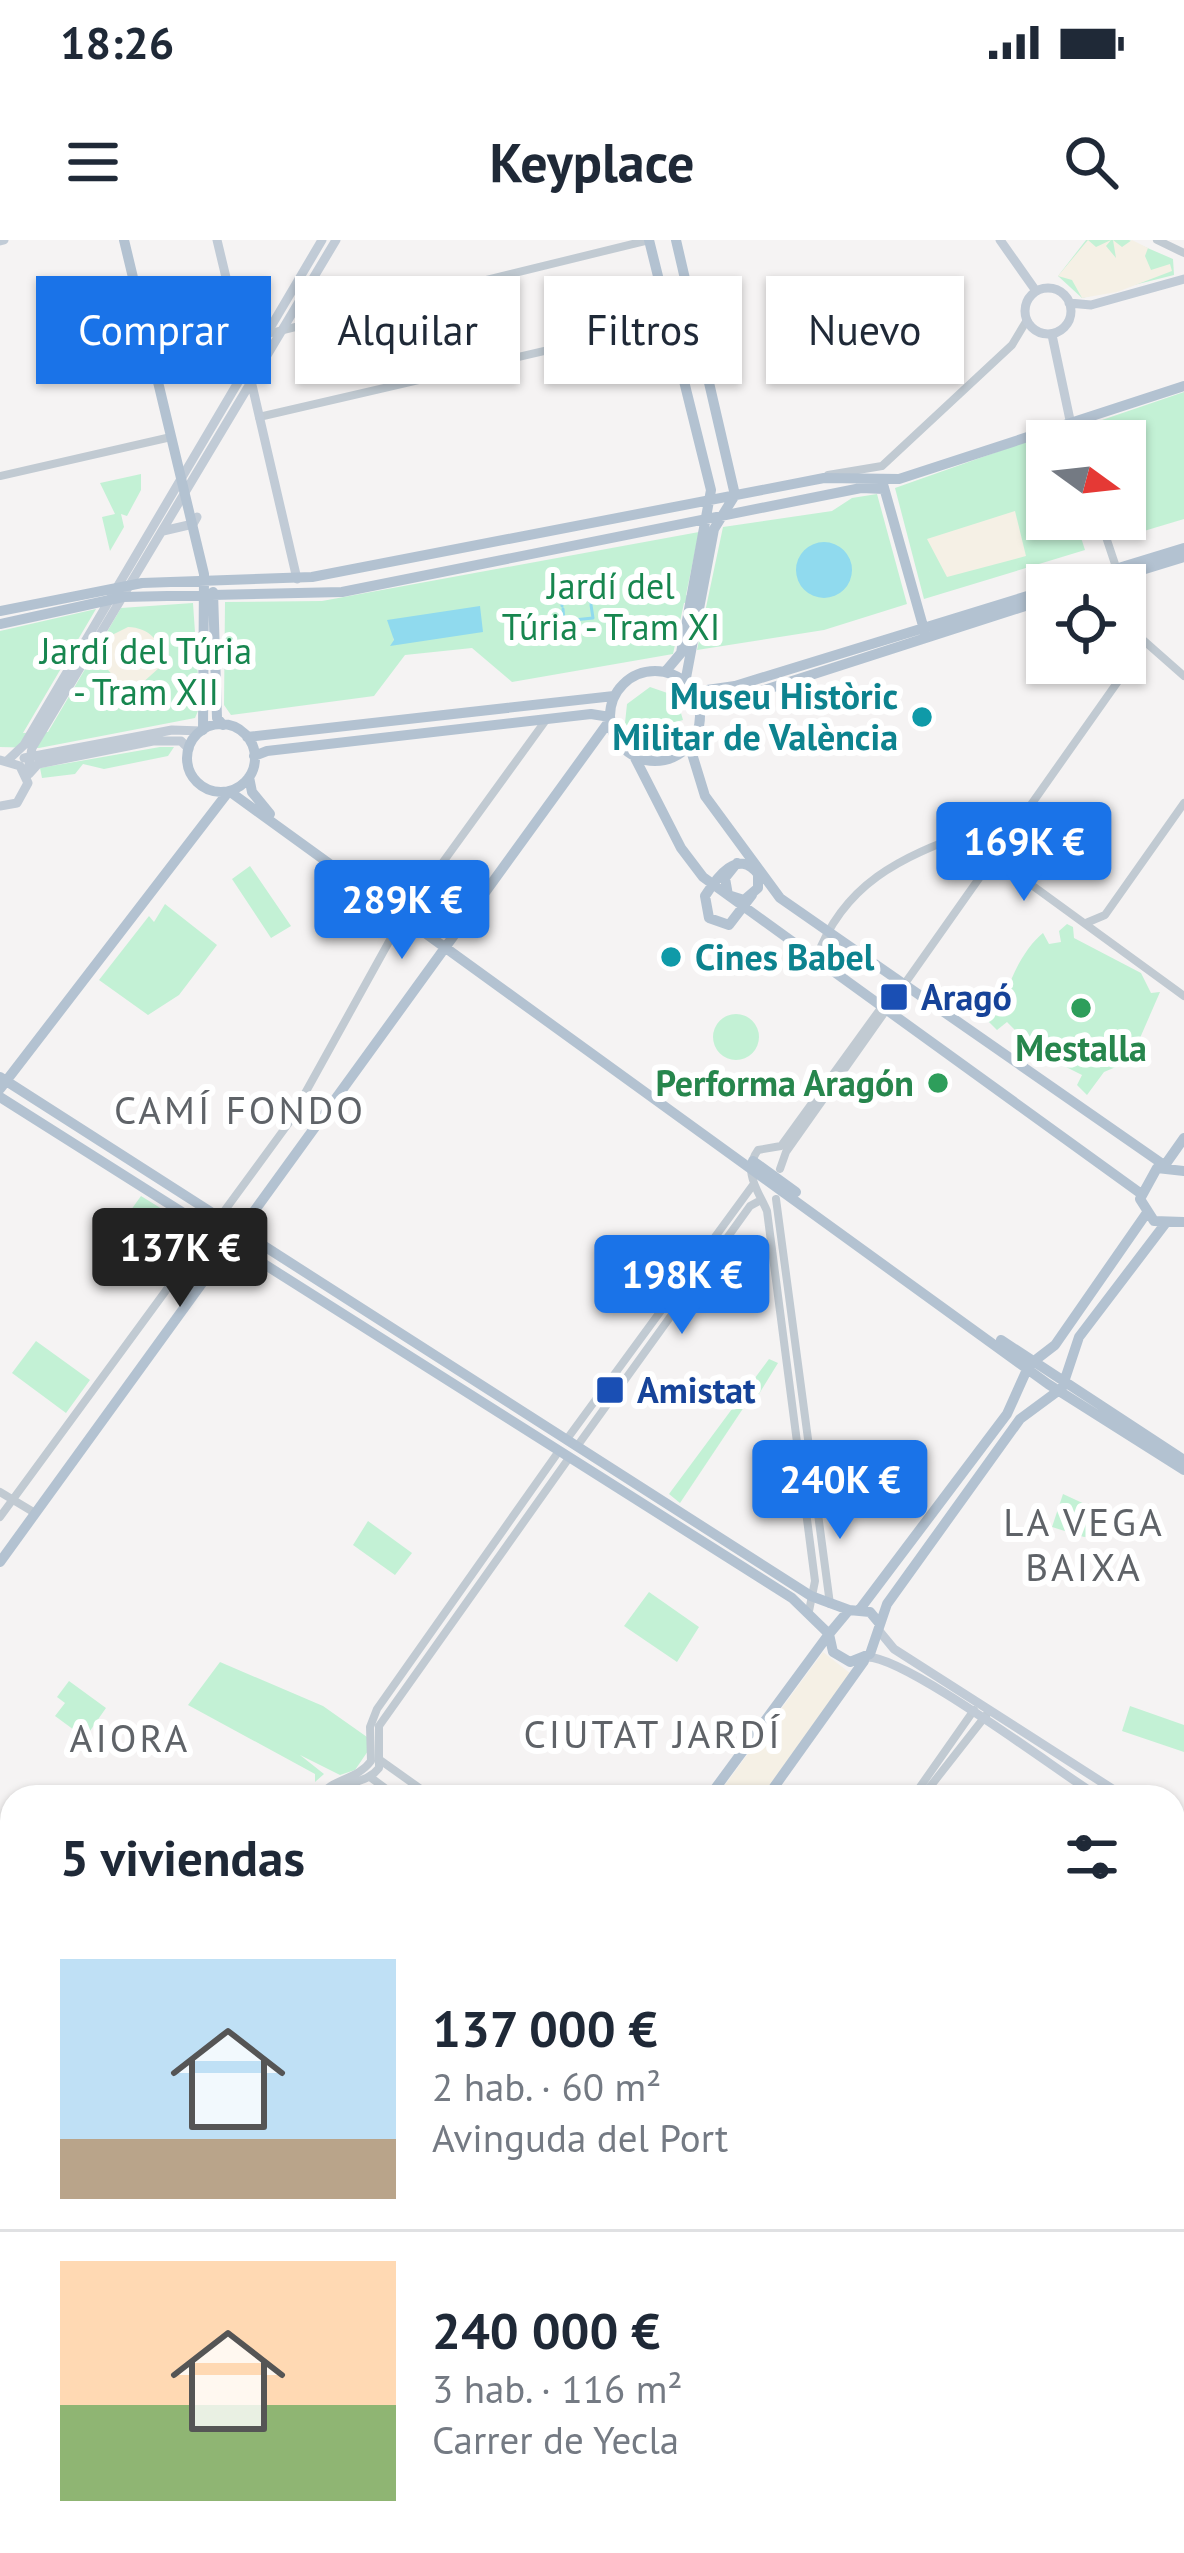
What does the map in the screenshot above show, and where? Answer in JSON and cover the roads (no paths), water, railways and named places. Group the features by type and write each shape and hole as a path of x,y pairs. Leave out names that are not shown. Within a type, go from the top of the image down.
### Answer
{"main road":[{"path":"127,240 171,437 186,482"},
{"path":"127,240 208,587 211,705 189,749 188,764 197,782 229,791 406,914"},
{"path":"217,240 226,276"},
{"path":"271,327 322,240"},
{"path":"271,350 336,240"},
{"path":"1000,240 1036,291"},
{"path":"658,276 650,244 676,243 684,276"},
{"path":"1070,303 1066,326 1052,335 1037,332 1027,320 1029,299 1036,291 1053,289 1070,303 1091,305 1184,279"},
{"path":"1052,335 1070,420"},
{"path":"0,624 114,598 132,584 164,531 194,455 237,384"},
{"path":"0,817 4,806 23,798 28,750 114,598 250,384"},
{"path":"251,384 297,579 296,593"},
{"path":"695,384 686,386 710,501 685,652 689,687 699,711 689,744 700,787 780,898 1165,1165 1184,1171"},
{"path":"710,384 735,495 725,516"},
{"path":"1085,420 1184,386"},
{"path":"695,420 717,414"},
{"path":"0,611 297,579 843,475 884,488 923,470 1026,439"},
{"path":"194,455 196,463 204,463"},
{"path":"830,495 843,475"},
{"path":"824,478 821,490 830,495"},
{"path":"132,584 342,592 651,533 709,527 725,516 876,485 884,488"},
{"path":"884,488 924,632"},
{"path":"650,512 651,533"},
{"path":"617,518 621,539"},
{"path":"164,531 195,520"},
{"path":"539,533 544,554"},
{"path":"514,538 519,558"},
{"path":"1146,568 1184,548"},
{"path":"427,555 432,577"},
{"path":"1146,571 1184,557"},
{"path":"401,560 405,581"},
{"path":"699,711 724,701 736,690 1026,600"},
{"path":"664,672 685,652"},
{"path":"463,721 547,719 614,696 641,673 664,672 689,687 736,690"},
{"path":"720,687 724,701"},
{"path":"0,1562 610,719 614,696"},
{"path":"211,705 223,724 247,737 305,739 590,707 610,719 687,857 713,884 1140,1193 1146,1214 1165,1224 1184,1222"},
{"path":"27,777 6,760 28,750 223,724"},
{"path":"247,737 254,756 249,777 252,792 267,811 1057,1390 1184,1470"},
{"path":"254,756 305,739"},
{"path":"27,777 38,764 153,741 181,741 189,749"},
{"path":"634,756 659,760 689,744"},
{"path":"2,1086 229,791 249,777"},
{"path":"737,863 755,869"},
{"path":"737,863 704,898 715,924 729,926 752,896 759,880 755,869"},
{"path":"728,896 725,878 737,863"},
{"path":"728,896 740,901 752,896"},
{"path":"2,1086 66,1120 241,1231 681,1520 811,1596 855,1610 880,1628 894,1648 1105,1785"},
{"path":"2,1086 59,1134 568,1448"},
{"path":"59,1134 66,1120"},
{"path":"1140,1193 1151,1172 1165,1165 1184,1138"},
{"path":"718,1785 829,1634 855,1610 1007,1414 1031,1367 1055,1345 1146,1214"},
{"path":"776,1785 866,1658 885,1606 1015,1426 1057,1390 1079,1336 1165,1224"},
{"path":"1031,1367 1056,1359 1064,1369"},
{"path":"1031,1367 1034,1393 1057,1390 1184,1460"},
{"path":"681,1520 809,1611 829,1634 838,1656 850,1662 866,1658 891,1663 1080,1785"},
{"path":"1044,1762 1051,1750"}],"street":[{"path":"1157,240 1184,253"},
{"path":"271,333 650,244"},
{"path":"843,475 882,466 1012,345 1027,320"},
{"path":"259,417 544,351"},
{"path":"0,476 171,437"},
{"path":"882,466 884,488"},
{"path":"1146,641 1153,655 1184,676"},
{"path":"1146,659 1153,655"},
{"path":"689,1281 750,1206 780,1185 783,1149 1116,684"},
{"path":"0,1517 288,1124 406,914 547,719"},
{"path":"1084,922 1094,923 1105,915 1184,803"},
{"path":"815,960 826,932 851,896 892,861 1025,812"},
{"path":"981,829 994,856 1184,996"},
{"path":"1105,915 1112,945"},
{"path":"783,1149 758,1150 752,1165 753,1185 761,1200 803,1488 814,1581 809,1611"},
{"path":"770,1150 780,1185 823,1582 831,1606"},
{"path":"373,1780 379,1726 419,1659 753,1185"},
{"path":"240,1192 254,1191 262,1201"},
{"path":"0,1496 33,1517"},
{"path":"926,1785 985,1708"},
{"path":"328,1785 377,1763"},
{"path":"377,1763 413,1785"},
{"path":"342,1785 373,1780 380,1785"}],"water":[{"path":"824,542 844,550 852,570 844,590 824,598 804,590 796,570 804,550"},
{"path":"480,606 483,632 390,646 394,640 387,620"}],"waterway":[{"path":"562,606 561,594 589,590 590,602"},
{"path":"563,609 564,621 593,618 591,605"}],"place":[{"name":"Museu Històric Militar de València","path":"922,717"},
{"name":"Cines Babel","path":"671,957"},
{"name":"Aragó","path":"894,997"},
{"name":"Mestalla","path":"1081,1008"},
{"name":"Performa Aragón","path":"938,1083"},
{"name":"Amistat","path":"610,1390"}],"district":[{"name":"CAMÍ FONDO","path":"240,1110"},
{"name":"LA VEGA BAIXA","path":"1084,1544"},
{"name":"CIUTAT JARDÍ","path":"653,1734"},
{"name":"AIORA","path":"130,1738"}],"park label":[{"name":"Jardí del Túria - Tram XI","path":"611,606"},
{"name":"Jardí del Túria - Tram XII","path":"146,672"}]}
